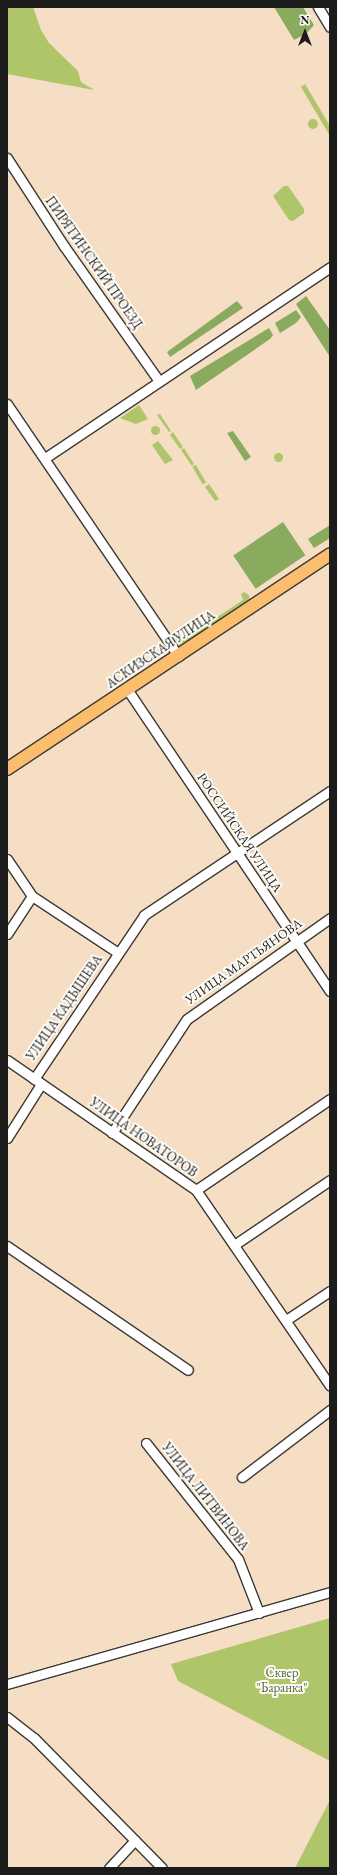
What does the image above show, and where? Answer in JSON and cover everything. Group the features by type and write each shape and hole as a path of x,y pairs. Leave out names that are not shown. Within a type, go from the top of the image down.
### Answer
{"main road":[{"name":"АСКИЗСКАЯ УЛИЦА","path":"7,770 330,554"}],"street":[{"path":"318,7 330,27"},
{"name":"ПИРЯТИНСКИЙ ПРОЕЗД","path":"7,158 64,246 159,381"},
{"path":"45,458 330,267"},
{"path":"7,404 178,656"},
{"name":"РОССИЙСКАЯ УЛИЦА","path":"127,689 236,854 330,991"},
{"name":"УЛИЦА КАДЫШЕВА","path":"38,1081 118,953 144,915 162,901 236,854 330,790"},
{"name":"УЛИЦА КАДЫШЕВА","path":"7,859 32,896 118,953"},
{"path":"7,934 32,896"},
{"name":"УЛИЦА МАРТЬЯНОВА","path":"112,1133 187,1019 330,918"},
{"name":"УЛИЦА НОВАТОРОВ","path":"7,1060 196,1190 330,1386"},
{"path":"7,1138 38,1081"},
{"path":"196,1190 330,1099"},
{"path":"234,1245 330,1180"},
{"path":"7,1246 188,1370"},
{"path":"286,1320 330,1291"},
{"path":"242,1477 330,1410"},
{"name":"УЛИЦА ЛИТВИНОВА","path":"146,1443 238,1559 259,1613"},
{"path":"7,1684 330,1592"},
{"path":"7,1717 34,1738 162,1868"},
{"path":"109,1868 134,1840"}],"green space":[{"path":"7,7 33,7 41,30 49,43 78,71 81,82 94,90 7,74"},
{"path":"274,7 303,7 314,25 306,34 294,40"},
{"path":"305,84 330,126 330,136 301,87"},
{"path":"311,119 315,119 317,120 317,128 311,129 308,126 308,122"},
{"path":"284,186 288,186 304,209 304,213 293,221 289,220 273,196"},
{"path":"306,296 330,330 330,357 296,304"},
{"path":"237,301 243,308 170,357 167,352"},
{"path":"296,310 301,317 296,323 280,333 275,323"},
{"path":"269,328 273,335 270,339 196,390 190,376"},
{"path":"139,405 148,419 136,424 120,418"},
{"path":"160,414 171,431 169,432 157,415"},
{"path":"155,425 160,430 155,435 150,430"},
{"path":"233,431 251,457 245,461 227,433"},
{"path":"173,432 183,447 180,449 170,435"},
{"path":"158,441 173,460 165,464 152,445"},
{"path":"184,448 194,464 192,466 181,450"},
{"path":"276,453 280,453 282,457 280,461 276,461 274,459 274,455"},
{"path":"196,465 206,482 203,484 193,467"},
{"path":"209,484 219,499 215,501 205,487"},
{"path":"283,522 305,555 256,589 233,556"},
{"path":"330,525 330,538 314,548 308,539"},
{"path":"244,592 249,595 250,602 188,644 179,645 176,642 177,635 184,639 243,600 241,594"},
{"name":"Сквер \"Баранка\"","path":"330,1618 330,1761 178,1681 171,1664"},
{"path":"330,1800 330,1868 295,1868"}]}
